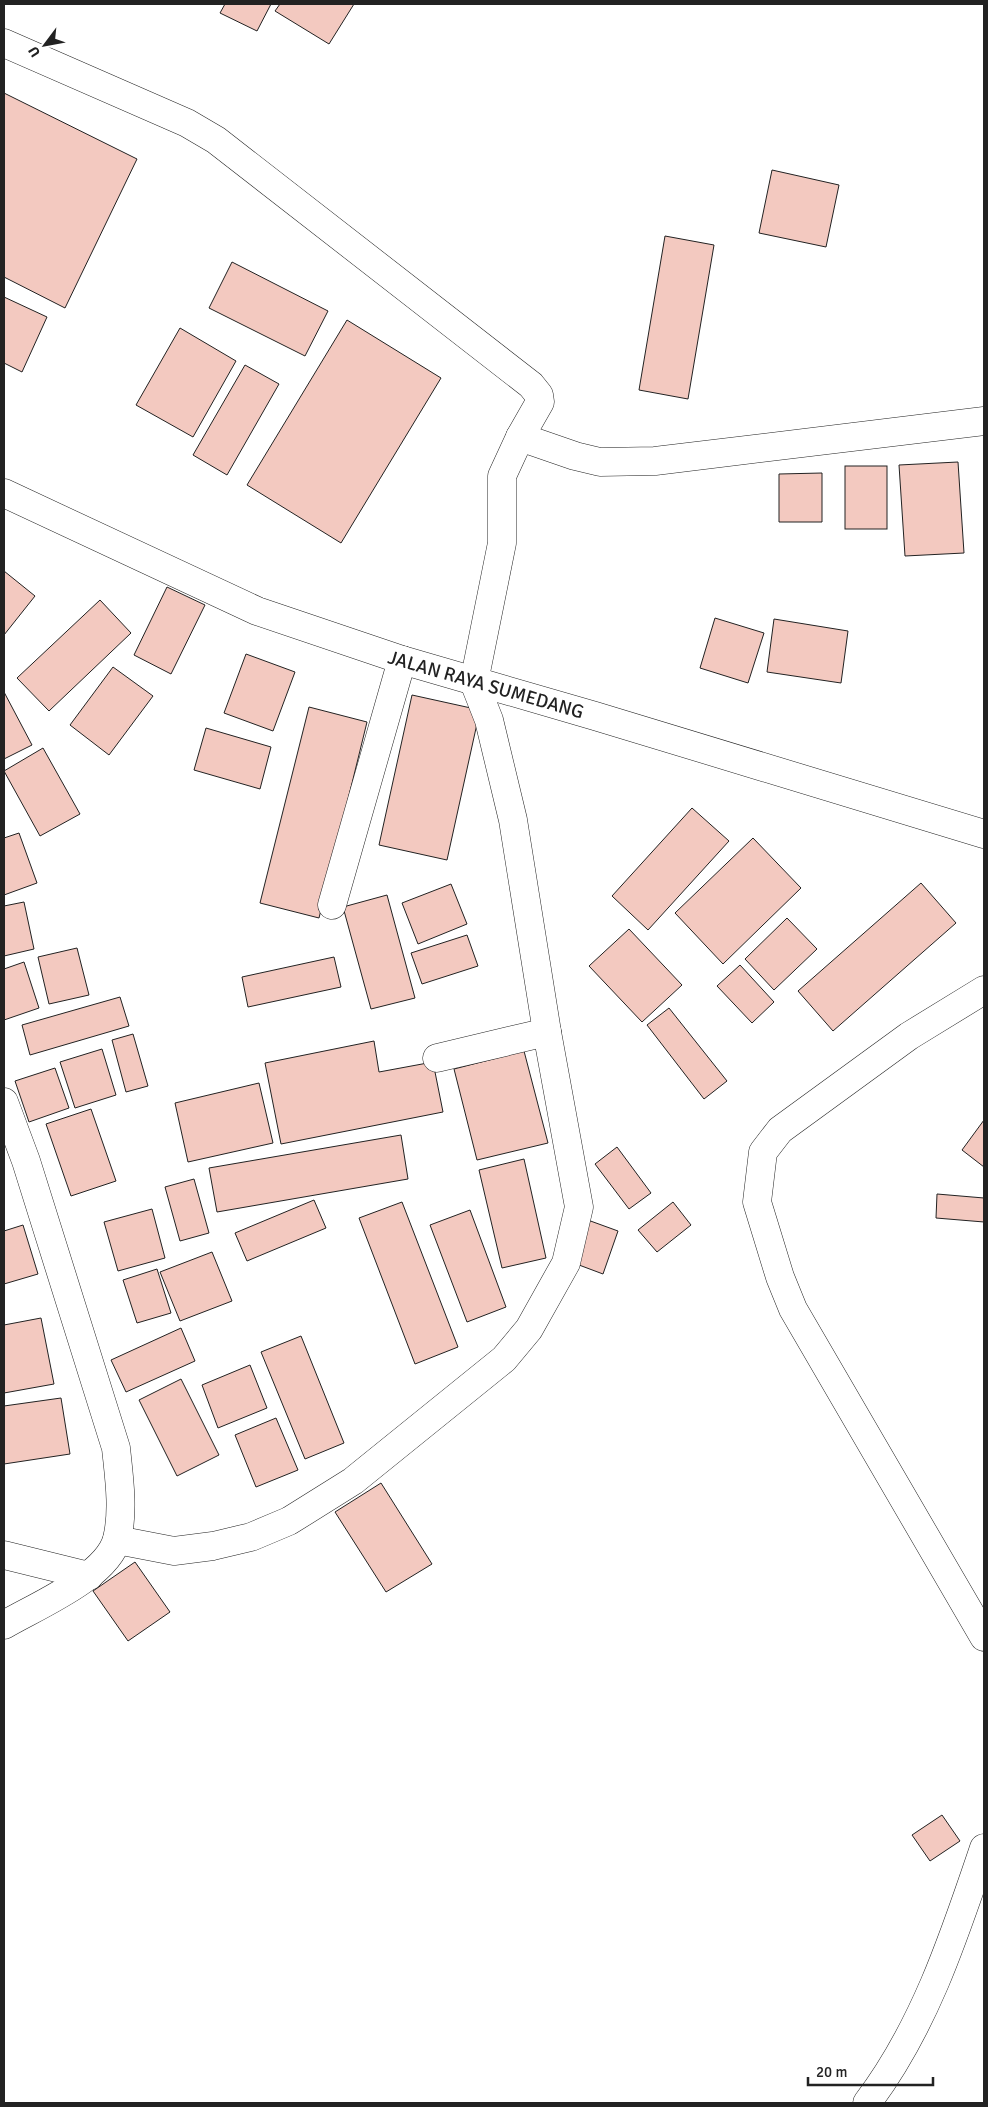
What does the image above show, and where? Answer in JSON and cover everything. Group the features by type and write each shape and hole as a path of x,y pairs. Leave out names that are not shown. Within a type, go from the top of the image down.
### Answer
{"main road":[{"path":"4,43 187,122 216,140 531,386 539,395 540,402 520,436 502,476 502,543 474,682 489,720 513,820 547,1032 579,1207 566,1263 530,1329 504,1359 353,1481 289,1521 251,1537 214,1546 174,1551 117,1540"},
{"path":"520,436 575,456 600,462 655,461 984,421"},
{"name":"JALAN RAYA SUMEDANG","path":"4,493 257,611 402,660 595,716 984,834"},
{"path":"332,905 402,660"},
{"path":"984,990 909,1036 780,1130 763,1152 757,1202 780,1277 793,1309 984,1637"},
{"path":"437,1058 547,1032"},
{"path":"4,1102 26,1161 116,1448 121,1492 117,1540 107,1557 89,1576 4,1625"},
{"path":"4,1556 89,1576"},
{"path":"866,2103 884,2080 933,1991 984,1848"}],"building":[{"path":"225,4 271,4 257,31 220,13"},
{"path":"280,4 354,4 329,44 275,11"},
{"path":"4,93 137,159 65,308 4,277"},
{"path":"772,170 839,185 826,247 759,233"},
{"path":"665,236 714,245 688,399 639,390"},
{"path":"232,262 328,311 305,356 209,308"},
{"path":"4,297 47,317 22,372 4,363"},
{"path":"347,320 441,378 341,543 247,485"},
{"path":"180,328 236,361 193,437 136,405"},
{"path":"245,365 279,384 227,475 193,455"},
{"path":"958,462 964,553 905,556 899,465"},
{"path":"845,466 887,466 887,529 845,529"},
{"path":"822,473 822,522 779,522 779,474"},
{"path":"4,571 35,596 4,635"},
{"path":"167,587 205,605 171,674 134,655"},
{"path":"100,600 131,633 49,711 17,678"},
{"path":"715,618 764,633 748,683 700,668"},
{"path":"774,619 848,631 841,683 767,672"},
{"path":"246,654 295,672 273,731 224,713"},
{"path":"113,667 153,696 109,755 70,725"},
{"path":"4,692 32,745 4,759"},
{"path":"412,695 480,710 447,860 379,845"},
{"path":"309,707 367,722 319,918 260,903"},
{"path":"206,728 271,747 260,789 194,770"},
{"path":"43,748 80,814 40,836 4,771"},
{"path":"692,808 729,841 648,930 612,896"},
{"path":"19,833 37,883 4,895 4,838"},
{"path":"753,838 801,888 723,964 675,913"},
{"path":"921,883 956,923 833,1031 798,991"},
{"path":"451,884 467,924 418,944 402,903"},
{"path":"387,895 415,998 371,1009 343,907"},
{"path":"24,902 34,949 4,956 4,906"},
{"path":"787,918 817,949 774,990 745,959"},
{"path":"629,929 682,985 642,1022 589,966"},
{"path":"467,935 478,966 422,984 411,953"},
{"path":"77,948 89,995 49,1004 38,957"},
{"path":"334,957 341,987 248,1007 242,977"},
{"path":"24,962 39,1008 4,1020 4,969"},
{"path":"740,965 774,1002 752,1023 717,986"},
{"path":"120,997 129,1026 30,1055 22,1025"},
{"path":"669,1008 727,1081 704,1099 647,1025"},
{"path":"133,1034 148,1086 126,1092 112,1040"},
{"path":"374,1041 379,1072 433,1062 443,1112 281,1144 265,1063"},
{"path":"102,1049 116,1095 75,1108 60,1062"},
{"path":"524,1051 548,1143 477,1160 454,1069"},
{"path":"55,1068 69,1108 29,1122 15,1081"},
{"path":"259,1083 273,1143 188,1162 175,1103"},
{"path":"91,1109 116,1181 71,1196 46,1124"},
{"path":"984,1120 984,1167 962,1150"},
{"path":"401,1135 408,1179 217,1212 209,1168"},
{"path":"617,1147 651,1193 629,1209 595,1164"},
{"path":"524,1159 546,1258 502,1268 479,1170"},
{"path":"194,1179 209,1233 180,1241 165,1187"},
{"path":"937,1194 984,1198 984,1222 936,1218"},
{"path":"314,1200 326,1228 247,1261 235,1233"},
{"path":"402,1202 458,1347 415,1364 359,1218"},
{"path":"673,1202 691,1225 657,1252 638,1230"},
{"path":"152,1209 165,1258 118,1271 104,1222"},
{"path":"470,1210 506,1307 467,1322 430,1225"},
{"path":"585,1219 618,1231 603,1274 571,1262"},
{"path":"23,1225 38,1274 4,1284 4,1231"},
{"path":"212,1252 232,1301 180,1321 160,1272"},
{"path":"157,1269 171,1313 137,1323 123,1280"},
{"path":"41,1318 54,1384 4,1393 4,1325"},
{"path":"181,1328 195,1361 126,1392 111,1360"},
{"path":"301,1336 344,1443 305,1459 261,1352"},
{"path":"250,1365 267,1408 218,1428 202,1385"},
{"path":"181,1379 219,1455 177,1476 139,1400"},
{"path":"61,1398 70,1454 4,1464 4,1406"},
{"path":"276,1418 298,1470 256,1487 235,1435"},
{"path":"381,1483 432,1564 386,1592 335,1512"},
{"path":"135,1562 170,1612 128,1641 93,1591"},
{"path":"942,1815 960,1841 930,1861 912,1835"}]}
